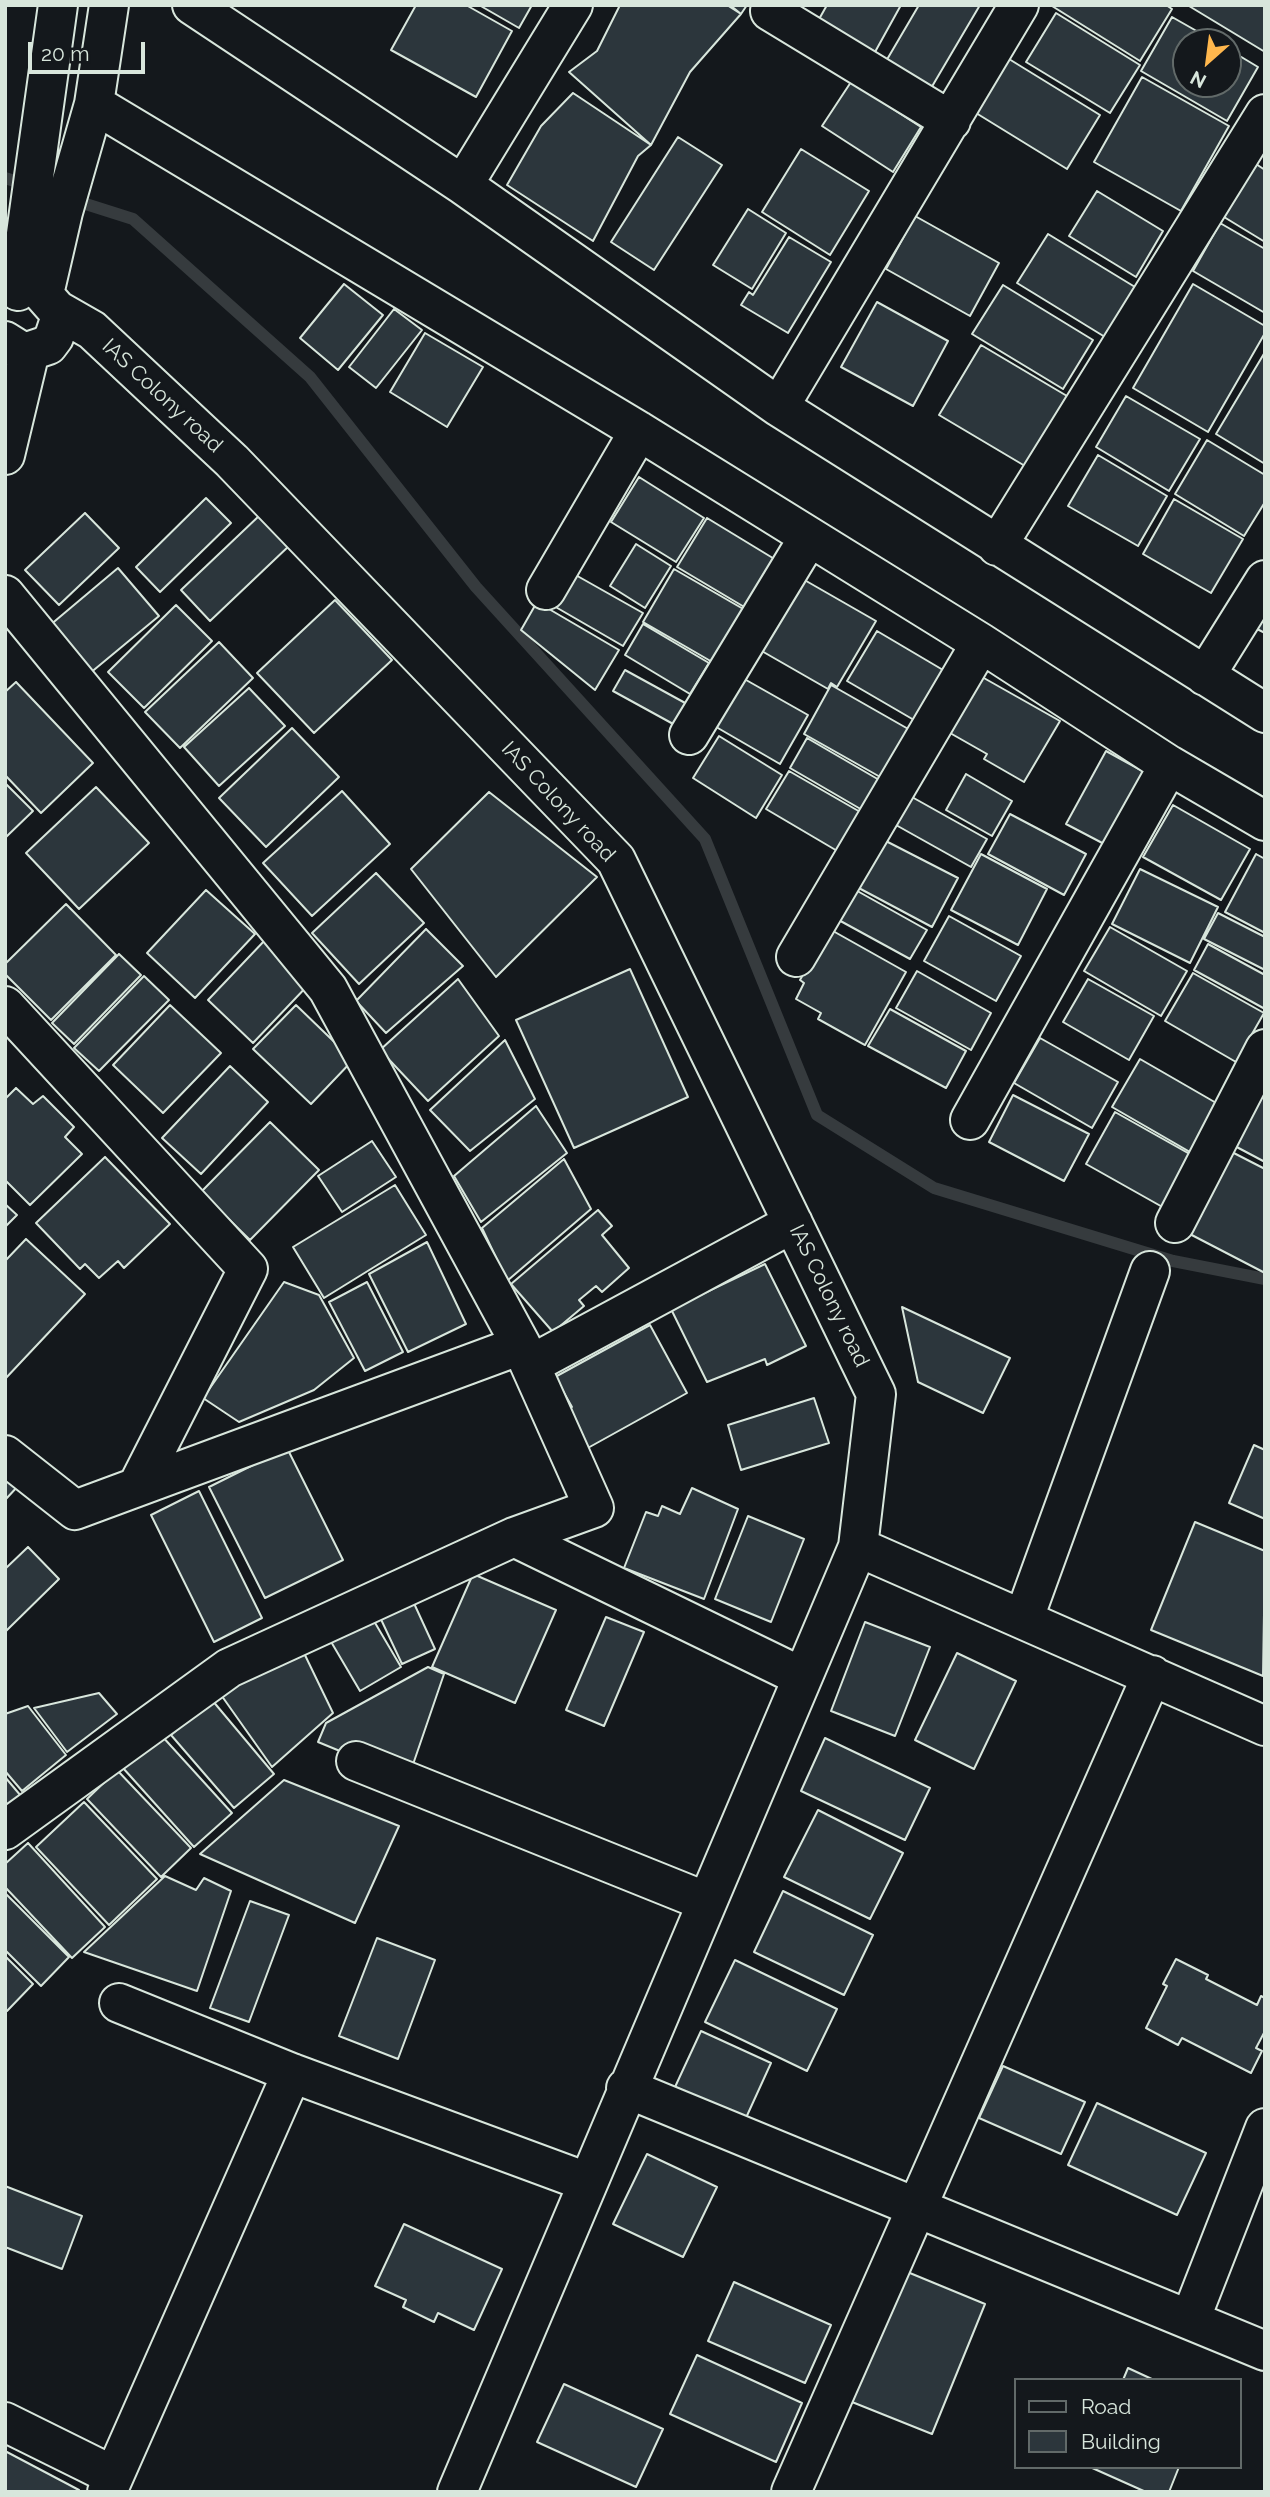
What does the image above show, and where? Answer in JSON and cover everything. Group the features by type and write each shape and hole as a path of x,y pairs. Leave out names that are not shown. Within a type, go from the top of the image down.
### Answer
{"street":[{"path":"5,455 18,346 48,345 60,319 31,298 55,198 94,104 109,5"},
{"path":"192,5 463,185 779,407 1265,713"},
{"path":"463,185 573,5"},
{"path":"779,407 1020,5"},
{"path":"52,8 35,168 55,198"},
{"path":"770,11 951,121"},
{"path":"94,104 639,431 981,643 1169,765 1265,821"},
{"path":"997,546 1265,114"},
{"name":"IAS Colony road","path":"31,298 92,330 232,461 616,860 876,1394 858,1547 626,2088 457,2492"},
{"path":"546,590 639,431"},
{"path":"689,735 809,537"},
{"path":"1205,676 1265,580"},
{"path":"5,595 328,989 526,1355 594,1508 514,1537 229,1668 5,1830"},
{"path":"796,957 981,643"},
{"path":"970,1120 1169,765"},
{"path":"10,1021 248,1269 138,1485"},
{"path":"1175,1223 1265,1049"},
{"path":"5,1455 75,1510 138,1485 526,1355 793,1223"},
{"path":"1024,1618 1150,1271"},
{"path":"514,1537 802,1676"},
{"path":"858,1547 1265,1726"},
{"path":"805,2488 918,2206 1152,1675"},
{"path":"356,1761 707,1902"},
{"path":"119,2003 292,2073 587,2182"},
{"path":"5,2422 111,2484 292,2073"},
{"path":"626,2088 1265,2351"},
{"path":"1191,2320 1265,2128"}],"building":[{"path":"416,5 466,5 512,31 476,97 391,50"},
{"path":"479,5 532,5 519,28"},
{"path":"620,5 727,5 741,14 690,72 651,145 569,72 597,51"},
{"path":"730,5 747,5 741,14"},
{"path":"827,5 901,5 875,52 818,21"},
{"path":"919,5 980,5 927,95 882,68"},
{"path":"1166,5 1172,9 1140,61 1052,6"},
{"path":"1190,5 1265,5 1265,52 1242,38 1242,28 1225,28"},
{"path":"1056,13 1140,65 1110,113 1026,62"},
{"path":"1172,17 1191,28 1172,28 1172,89 1141,71"},
{"path":"1242,57 1258,67 1242,95"},
{"path":"1009,59 1100,115 1067,169 976,113"},
{"path":"1142,77 1172,94 1172,98 1179,98 1229,126 1181,211 1094,162"},
{"path":"851,82 921,127 893,172 822,126"},
{"path":"573,93 651,145 638,156 593,241 507,185 541,126"},
{"path":"1187,98 1240,98 1227,121"},
{"path":"678,137 722,165 654,270 611,242"},
{"path":"801,149 869,191 830,255 762,212"},
{"path":"1256,164 1265,170 1265,242 1224,217"},
{"path":"1097,191 1163,231 1136,277 1069,236"},
{"path":"748,209 786,233 752,289 713,265"},
{"path":"915,216 999,263 970,316 886,269"},
{"path":"1220,223 1265,249 1265,313 1193,271"},
{"path":"1048,234 1135,287 1105,337 1017,283"},
{"path":"789,237 831,262 788,333 741,305 749,292 753,295"},
{"path":"344,284 383,315 338,370 300,338"},
{"path":"1193,284 1265,326 1265,333 1208,432 1133,388"},
{"path":"1003,285 1093,340 1063,389 972,334"},
{"path":"877,302 948,341 913,406 841,367"},
{"path":"394,309 422,330 376,388 349,367"},
{"path":"425,333 483,367 447,427 390,392"},
{"path":"981,345 1067,396 1025,466 939,415"},
{"path":"1265,352 1265,464 1216,434"},
{"path":"1126,396 1200,439 1169,491 1096,447"},
{"path":"1207,440 1265,475 1265,502 1244,536 1175,494"},
{"path":"1098,455 1167,496 1138,546 1068,506"},
{"path":"639,477 704,518 676,562 611,522"},
{"path":"206,498 231,523 160,592 136,567"},
{"path":"1174,499 1243,539 1211,593 1143,554"},
{"path":"85,513 119,548 59,605 25,570"},
{"path":"260,515 290,545 210,621 181,590"},
{"path":"707,518 781,563 751,611 677,567"},
{"path":"636,544 671,566 645,608 610,586"},
{"path":"118,568 159,616 89,674 49,626"},
{"path":"565,569 643,613 623,646 547,602"},
{"path":"674,569 745,610 714,663 643,622"},
{"path":"794,574 876,621 837,687 831,683 828,689 753,646"},
{"path":"335,600 392,660 314,733 257,673"},
{"path":"537,602 619,650 595,690 521,630"},
{"path":"176,605 212,641 144,708 108,672"},
{"path":"1265,611 1265,633 1255,628"},
{"path":"643,624 709,663 690,694 625,655"},
{"path":"877,631 943,670 914,720 847,681"},
{"path":"219,642 253,678 180,748 145,712"},
{"path":"625,670 687,704 675,725 613,691"},
{"path":"975,673 1060,721 1024,782 984,759 987,754 943,729"},
{"path":"739,676 808,715 780,764 711,724"},
{"path":"16,682 93,763 41,813 5,775 5,692"},
{"path":"831,685 910,730 882,778 804,734"},
{"path":"249,688 285,726 219,786 184,747"},
{"path":"292,728 339,777 266,847 219,798"},
{"path":"719,736 782,775 756,818 693,778"},
{"path":"807,738 881,781 864,811 790,768"},
{"path":"1106,751 1148,774 1108,846 1066,824"},
{"path":"789,771 862,813 839,852 766,809"},
{"path":"966,774 1012,801 992,836 946,810"},
{"path":"5,783 33,811 5,838"},
{"path":"96,787 149,843 79,909 26,853"},
{"path":"342,791 390,844 312,916 263,863"},
{"path":"489,792 597,877 496,977 411,869"},
{"path":"903,792 987,839 971,867 887,820"},
{"path":"1173,805 1250,849 1221,900 1143,857"},
{"path":"1010,814 1086,854 1064,895 988,854"},
{"path":"880,838 958,878 932,927 855,886"},
{"path":"981,854 1047,889 1018,945 951,910"},
{"path":"1256,854 1265,859 1265,933 1225,912"},
{"path":"1140,869 1218,907 1190,963 1112,924"},
{"path":"376,873 424,923 359,984 312,933"},
{"path":"852,888 927,930 910,959 835,918"},
{"path":"206,890 255,934 195,998 147,953"},
{"path":"66,904 116,955 51,1020 5,974 5,964"},
{"path":"1218,913 1265,937 1265,970 1204,939"},
{"path":"949,916 1021,956 996,1001 924,961"},
{"path":"1110,927 1187,971 1161,1016 1084,971"},
{"path":"426,929 463,966 386,1033 356,1001"},
{"path":"833,931 906,972 865,1045 818,1019 821,1013 796,999 804,983 800,980 809,964 813,966"},
{"path":"266,939 311,982 253,1043 208,1000"},
{"path":"1208,944 1265,975 1265,1009 1194,970"},
{"path":"119,954 141,975 74,1044 52,1023"},
{"path":"630,969 688,1097 574,1148 516,1020"},
{"path":"917,971 991,1013 971,1050 896,1008"},
{"path":"1193,973 1264,1013 1236,1062 1165,1021"},
{"path":"144,976 169,1000 99,1071 74,1048"},
{"path":"458,979 499,1036 428,1101 380,1050"},
{"path":"1088,979 1154,1016 1129,1060 1063,1022"},
{"path":"170,1005 221,1053 163,1113 113,1065"},
{"path":"296,1005 353,1060 311,1104 253,1049"},
{"path":"890,1009 966,1051 946,1088 868,1046"},
{"path":"1040,1038 1118,1082 1092,1128 1014,1083"},
{"path":"505,1040 535,1099 470,1151 430,1110"},
{"path":"1140,1059 1218,1104 1190,1152 1112,1107"},
{"path":"230,1066 268,1102 201,1174 162,1138"},
{"path":"16,1088 33,1104 43,1096 74,1127 65,1137 82,1154 30,1205 5,1180 5,1099"},
{"path":"1258,1093 1265,1096 1265,1162 1231,1144"},
{"path":"1013,1095 1089,1134 1064,1181 989,1142"},
{"path":"536,1106 567,1153 481,1222 454,1176"},
{"path":"1115,1112 1195,1157 1166,1209 1086,1164"},
{"path":"270,1122 319,1170 250,1240 201,1192"},
{"path":"372,1141 396,1177 342,1212 318,1176"},
{"path":"1226,1149 1265,1169 1265,1273 1184,1231"},
{"path":"105,1157 170,1224 124,1268 118,1261 99,1278 85,1264 80,1269 36,1223"},
{"path":"564,1159 591,1209 507,1281 482,1228"},
{"path":"395,1185 426,1235 324,1298 293,1247"},
{"path":"5,1204 17,1215 5,1227"},
{"path":"598,1210 612,1226 602,1235 629,1268 602,1292 596,1286 579,1300 584,1306 553,1332 511,1284"},
{"path":"26,1239 85,1294 5,1379 5,1261"},
{"path":"427,1242 466,1324 408,1352 369,1274"},
{"path":"765,1264 806,1346 767,1365 765,1359 707,1382 671,1309"},
{"path":"284,1282 319,1295 354,1358 314,1390 239,1422 203,1398"},
{"path":"367,1282 403,1352 365,1371 329,1302"},
{"path":"902,1307 1010,1358 983,1413 918,1382"},
{"path":"650,1325 687,1393 586,1449 565,1411 572,1407 555,1377"},
{"path":"814,1398 829,1443 741,1470 728,1425"},
{"path":"1254,1445 1265,1450 1265,1519 1229,1503"},
{"path":"287,1448 343,1560 265,1598 209,1487"},
{"path":"5,1473 19,1485 5,1500"},
{"path":"692,1488 738,1509 704,1599 624,1568 646,1512 658,1516 662,1506 680,1514"},
{"path":"199,1491 262,1618 214,1642 151,1515"},
{"path":"748,1516 804,1539 771,1622 715,1599"},
{"path":"1195,1522 1265,1551 1263,1676 1151,1630"},
{"path":"28,1547 59,1579 5,1632 5,1569"},
{"path":"473,1574 556,1610 515,1703 432,1667"},
{"path":"412,1599 435,1649 402,1664 378,1613"},
{"path":"371,1616 401,1667 360,1691 330,1640"},
{"path":"606,1617 644,1632 604,1726 566,1710"},
{"path":"865,1622 930,1647 895,1736 831,1711"},
{"path":"303,1651 333,1713 272,1767 219,1692"},
{"path":"957,1653 1016,1681 974,1769 915,1740"},
{"path":"428,1667 444,1674 408,1779 318,1742 326,1723"},
{"path":"99,1693 117,1714 67,1752 34,1708"},
{"path":"212,1700 274,1774 234,1808 171,1735"},
{"path":"28,1706 66,1755 22,1791 5,1771 5,1714"},
{"path":"161,1735 232,1813 194,1847 123,1768"},
{"path":"825,1738 930,1788 905,1840 801,1791"},
{"path":"117,1770 191,1848 161,1877 87,1799"},
{"path":"5,1777 21,1796 5,1808"},
{"path":"284,1780 399,1826 355,1923 200,1854"},
{"path":"84,1802 157,1879 109,1925 36,1847"},
{"path":"818,1810 903,1853 870,1919 784,1877"},
{"path":"28,1843 105,1927 72,1958 5,1887 5,1864"},
{"path":"165,1876 196,1890 204,1878 231,1891 197,1991 84,1952"},
{"path":"783,1891 873,1935 844,1995 754,1952"},
{"path":"5,1893 69,1957 41,1986 5,1950"},
{"path":"250,1901 289,1915 249,2022 210,2008"},
{"path":"377,1938 435,1960 398,2059 339,2036"},
{"path":"5,1956 33,1984 7,2011 5,2009"},
{"path":"1176,1959 1208,1975 1206,1979 1257,2005 1261,1996 1265,1998 1265,2031 1256,2048 1262,2051 1251,2073 1182,2038 1178,2045 1146,2028 1167,1986 1163,1984"},
{"path":"735,1960 837,2009 807,2071 705,2022"},
{"path":"701,2031 771,2063 745,2120 675,2087"},
{"path":"1003,2066 1085,2102 1061,2154 979,2118"},
{"path":"1097,2103 1206,2153 1177,2215 1068,2165"},
{"path":"647,2154 717,2187 683,2257 613,2224"},
{"path":"5,2186 82,2216 62,2269 5,2247"},
{"path":"404,2224 502,2269 474,2330 438,2313 434,2322 403,2307 406,2300 375,2286"},
{"path":"905,2271 985,2304 932,2434 852,2402"},
{"path":"734,2282 831,2325 805,2383 708,2341"},
{"path":"697,2355 802,2403 776,2462 670,2414"},
{"path":"1128,2368 1150,2378 1124,2378"},
{"path":"564,2384 663,2429 636,2487 537,2442"},
{"path":"5,2451 79,2490 78,2492 5,2492"},
{"path":"1094,2469 1178,2469 1169,2492 1146,2492"}],"waterway":[{"path":"5,178 30,186"},
{"path":"70,199 133,219 310,377 476,587 705,839 817,1115 934,1188 1173,1261 1265,1279"}]}
